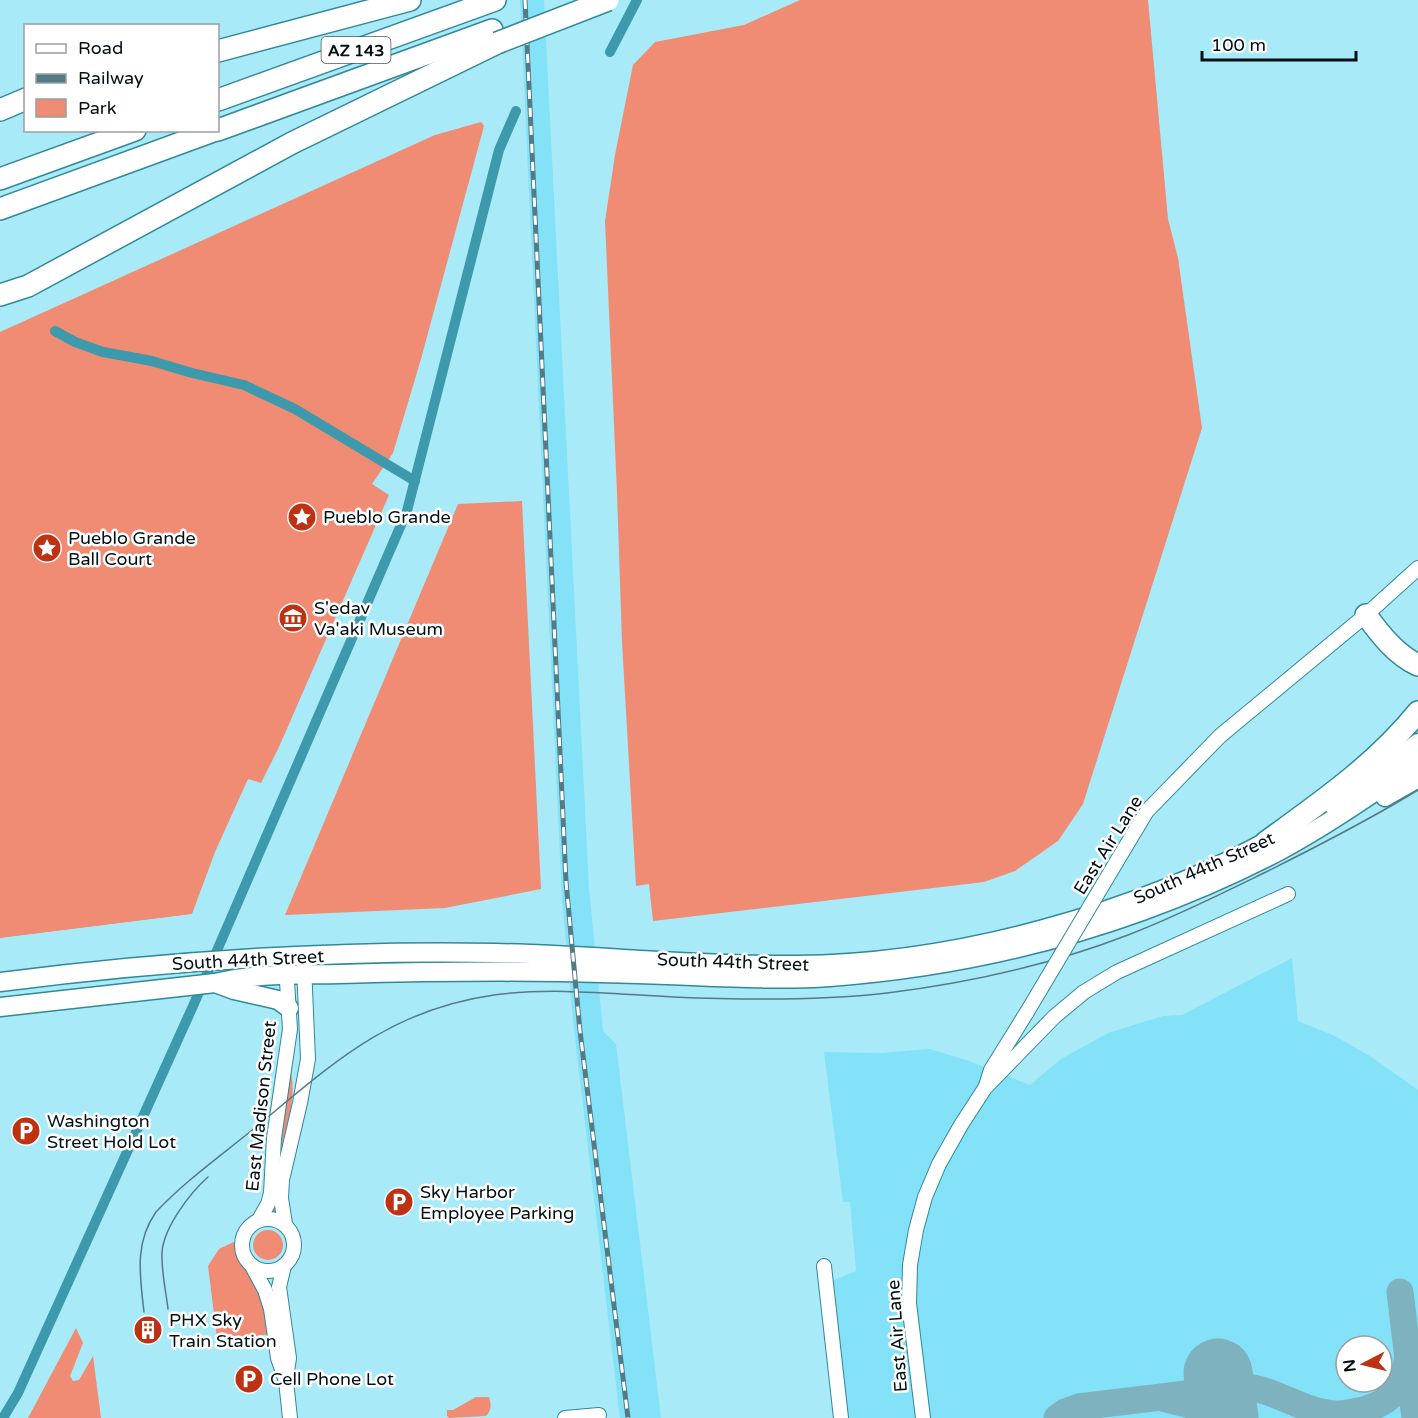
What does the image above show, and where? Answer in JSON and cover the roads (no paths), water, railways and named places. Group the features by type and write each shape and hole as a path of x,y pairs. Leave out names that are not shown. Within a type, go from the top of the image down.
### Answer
{"highway":[{"path":"219,51 410,0"},
{"name":"AZ 143","path":"219,100 495,0"},
{"name":"AZ 143","path":"219,129 495,37 575,0"},
{"path":"0,296 36,282 300,139 495,37 608,0"},
{"path":"0,99 24,97"},
{"path":"0,110 24,98"},
{"path":"0,179 129,132"},
{"name":"AZ 143","path":"0,209 212,132"},
{"path":"0,307 36,282"},
{"path":"1366,615 1394,648 1418,665"},
{"path":"1274,845 1365,768 1418,712"}],"main road":[{"name":"South 44th Street","path":"1274,845 1383,771 1418,742"},
{"name":"South 44th Street","path":"0,1006 215,983 295,966 378,953 495,953 797,965 903,956 1001,939 1053,927 1110,909 1274,845 1351,808 1418,762"},
{"path":"1274,845 1367,807 1418,778"},
{"name":"South 44th Street","path":"0,982 230,960 295,966"},
{"path":"215,983 234,990 278,1000 289,1008"}],"street":[{"name":"East Air Lane","path":"985,1088 991,1070 1147,811 1220,736 1366,615 1418,568"},
{"name":"East Air Lane","path":"923,1418 909,1303 910,1265 916,1230 925,1197 939,1164 985,1088 1053,1017 1084,992 1117,972 1288,894"},
{"name":"East Madison Street","path":"259,1220 266,1209 271,1193 274,1138 290,1029 289,1008 295,966"},
{"name":"East Madison Street","path":"285,1224 281,1198 282,1180 308,1059 295,966"},
{"path":"252,1266 268,1271 277,1270 290,1260 294,1244 293,1236 285,1224 268,1218 259,1220 248,1227 242,1240 243,1255 252,1266 268,1297 278,1358 286,1381 290,1418"},
{"path":"284,1266 279,1287 289,1358 286,1381"},
{"path":"824,1266 841,1418"},
{"path":"565,1418 599,1415"}],"waterway":[{"path":"610,52 637,0"},
{"path":"3,1418 18,1393 193,1006 407,511 499,150 516,111"},
{"path":"55,331 75,342 103,352 152,361 244,385 295,409 415,481"}],"tram line":[{"path":"144,1312 140,1273 141,1248 144,1236 156,1212 190,1180 334,1063 391,1027 422,1013 456,1002 494,995 561,991 753,999 861,996 948,984 1009,972 1099,946 1180,913 1324,843 1418,790"},
{"path":"168,1309 162,1266 164,1242 179,1211 208,1177"}],"railway":[{"path":"525,0 566,882 580,1031 628,1418"}],"place":[{"name":"Pueblo Grande","path":"302,517"},
{"name":"Pueblo Grande Ball Court","path":"47,548"},
{"name":"S'edav Va'aki Museum","path":"293,618"},
{"name":"Washington Street Hold Lot","path":"26,1131"},
{"name":"Sky Harbor Employee Parking","path":"399,1202"},
{"name":"PHX Sky Train Station","path":"148,1330"},
{"name":"Cell Phone Lot","path":"249,1379"}]}
